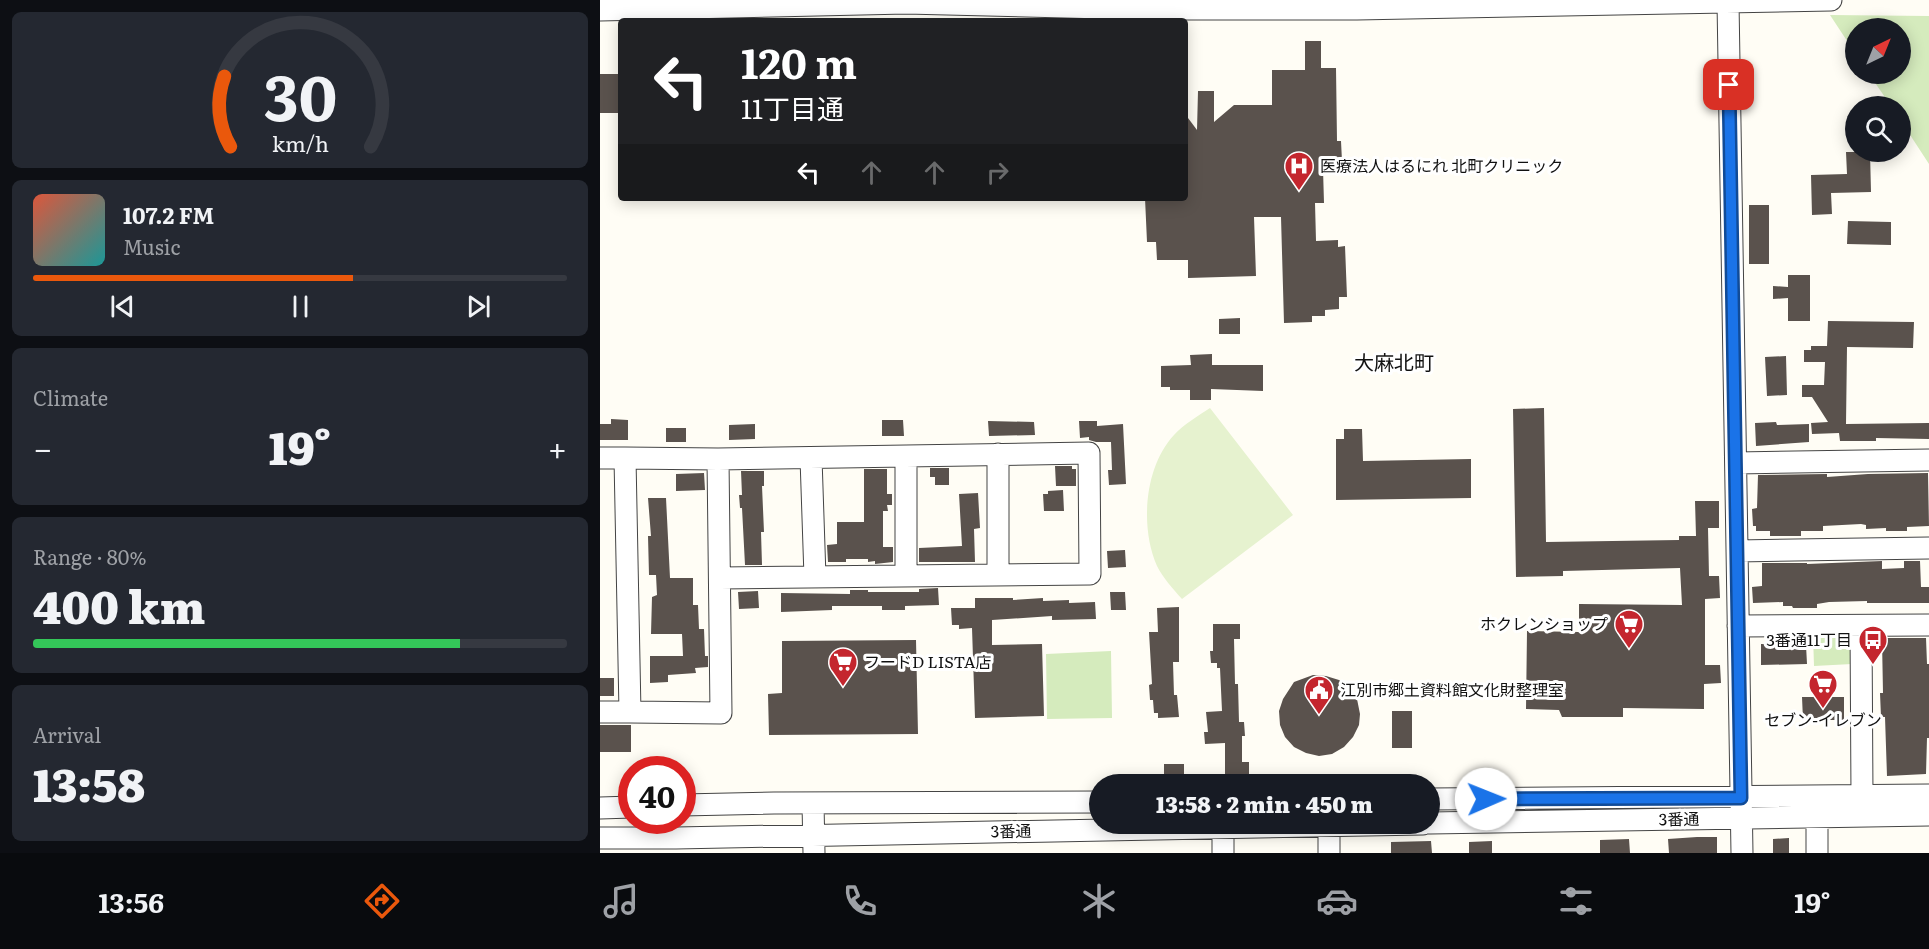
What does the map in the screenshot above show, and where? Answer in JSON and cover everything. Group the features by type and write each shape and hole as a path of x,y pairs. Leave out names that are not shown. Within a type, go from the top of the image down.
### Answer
{"street":[{"path":"600,10 906,3 1258,9 1831,0"},
{"path":"1728,2 1742,853"},
{"path":"600,458 718,459 1089,453 1090,574 720,578"},
{"path":"998,454 998,575"},
{"path":"906,456 906,576"},
{"path":"625,458 630,712"},
{"path":"810,458 814,577"},
{"path":"600,712 721,713 718,459"},
{"path":"1736,463 1929,460"},
{"path":"1737,551 1929,548"},
{"path":"1738,626 1929,625"},
{"path":"1861,626 1862,796"},
{"name":"3番通","path":"1817,807 1862,796 1929,795"},
{"name":"3番通","path":"1440,799 1741,808"},
{"name":"3番通","path":"696,806 1089,802"},
{"path":"813,803 813,844"},
{"path":"600,808 618,807"},
{"path":"1817,807 1817,853"},
{"name":"3番通","path":"1440,823 1741,808 1817,807 1929,815"},
{"name":"3番通","path":"600,838 676,838 813,844 1089,831"},
{"path":"1223,834 1223,853"},
{"path":"1329,834 1329,853"}],"green space":[{"path":"1830,15 1929,16 1929,164 1911,136 1911,96 1884,96 1876,84 1911,84 1911,18 1845,18 1845,38"},
{"path":"1210,408 1293,515 1182,599 1157,566 1148,534 1148,498 1156,464 1164,448 1182,427"},
{"path":"1813,635 1849,635 1852,642 1852,664 1814,666"},
{"path":"1111,651 1112,718 1047,719 1046,654"}],"building":[{"path":"1305,41 1321,41 1321,68 1336,68 1337,141 1341,141 1342,161 1339,161 1340,169 1323,169 1324,203 1315,203 1316,241 1338,240 1338,247 1345,246 1347,297 1339,297 1339,309 1325,310 1325,316 1312,316 1312,322 1284,323 1281,217 1254,217 1256,276 1188,278 1188,260 1157,260 1156,242 1147,242 1145,201 1188,201 1188,118 1197,130 1198,91 1214,91 1214,122 1234,105 1272,105 1272,70 1305,70"},
{"path":"600,74 618,74 618,113 600,113"},
{"path":"1846,162 1870,162 1871,192 1831,193 1832,214 1812,215 1811,175 1847,174"},
{"path":"1749,205 1769,205 1769,264 1749,264"},
{"path":"1848,221 1891,222 1891,245 1847,244"},
{"path":"1788,275 1810,275 1810,321 1788,321 1788,298 1773,299 1773,286 1788,287"},
{"path":"1240,318 1240,334 1219,334 1219,319"},
{"path":"1828,321 1914,322 1913,348 1847,347 1846,424 1929,423 1929,439 1876,438 1876,441 1840,441 1839,433 1812,434 1811,423 1828,422 1812,397 1802,397 1802,385 1824,385 1825,362 1804,362 1804,350 1811,350 1811,346 1827,346"},
{"path":"1212,354 1212,365 1263,365 1263,391 1211,389 1211,400 1190,400 1190,390 1170,390 1170,387 1161,387 1161,366 1191,365 1190,355"},
{"path":"1786,356 1787,395 1767,396 1765,357"},
{"path":"1544,408 1546,542 1679,540 1679,536 1696,536 1695,501 1719,501 1719,528 1708,528 1709,576 1719,576 1720,598 1705,599 1705,665 1720,665 1721,683 1704,684 1704,709 1623,708 1623,717 1562,717 1559,710 1526,709 1527,631 1579,632 1579,604 1682,605 1680,568 1563,571 1563,576 1516,577 1513,409"},
{"path":"611,419 628,420 628,440 600,440 600,424 611,424"},
{"path":"882,420 903,420 904,436 882,436"},
{"path":"988,421 1034,422 1035,435 989,436"},
{"path":"1079,421 1097,421 1097,426 1123,424 1126,484 1109,485 1108,470 1112,470 1111,442 1096,442 1089,440 1089,437 1080,438"},
{"path":"1776,422 1777,425 1809,424 1809,442 1756,446 1755,423"},
{"path":"755,424 755,439 729,440 729,425"},
{"path":"666,428 686,428 686,442 666,442"},
{"path":"1344,429 1362,429 1363,461 1471,459 1471,498 1336,500 1336,439 1344,439"},
{"path":"1055,466 1072,466 1072,469 1076,469 1076,486 1056,486"},
{"path":"930,468 949,468 949,485 935,485 935,477 930,477"},
{"path":"864,469 887,469 887,494 892,494 892,505 887,505 888,511 883,511 883,547 893,547 893,562 875,564 875,561 868,562 868,559 846,559 846,562 828,562 827,545 837,544 837,522 864,522"},
{"path":"741,471 764,471 762,565 745,565 742,508 740,508 739,495 742,495"},
{"path":"704,473 705,490 676,491 676,474"},
{"path":"1928,473 1929,526 1907,527 1907,531 1886,531 1886,528 1866,529 1866,525 1861,524 1823,526 1823,531 1801,531 1801,536 1770,536 1770,531 1756,531 1756,526 1753,526 1752,509 1757,508 1758,475 1827,474 1827,477"},
{"path":"1063,490 1064,511 1044,511 1043,494 1048,494 1048,491"},
{"path":"978,493 980,528 974,529 975,562 919,562 919,548 962,546 959,494"},
{"path":"648,498 666,498 670,578 693,578 693,605 698,605 699,629 704,629 705,656 708,656 708,667 695,668 696,673 668,675 668,682 650,683 650,656 683,656 682,634 651,634 652,597 657,595 656,575 649,575 648,536 651,536"},
{"path":"1125,550 1126,567 1108,568 1107,551"},
{"path":"1882,561 1882,569 1904,568 1904,561 1920,561 1921,587 1929,587 1929,603 1829,602 1817,604 1817,608 1793,608 1783,606 1783,602 1753,603 1752,587 1762,586 1762,563"},
{"path":"938,588 939,605 905,606 905,610 882,610 882,606 832,606 832,610 781,612 781,593 850,594 850,590 919,592 919,589"},
{"path":"758,591 759,608 739,609 738,592"},
{"path":"1110,592 1125,592 1126,610 1111,610"},
{"path":"975,598 1013,598 1013,600 1043,598 1043,601 1069,600 1069,603 1095,602 1096,619 1052,620 1052,616 992,620 992,645 1042,644 1044,716 975,718 972,628 959,629 959,625 952,625 951,608 975,608"},
{"path":"1179,607 1179,662 1173,662 1174,695 1177,695 1179,717 1158,718 1158,713 1154,713 1153,700 1150,700 1149,685 1152,684 1149,632 1158,632 1157,608"},
{"path":"1213,624 1240,624 1240,639 1234,639 1235,684 1238,684 1239,722 1244,722 1242,762 1249,762 1249,774 1225,774 1225,743 1205,744 1204,732 1208,732 1206,712 1222,711 1220,668 1217,668 1217,663 1211,663 1210,651 1213,651"},
{"path":"1886,638 1926,638 1927,664 1929,664 1929,738 1927,738 1926,774 1887,776 1885,717 1881,717 1880,693 1883,693 1882,640"},
{"name":"フードD LISTA店","path":"916,640 918,734 769,735 768,694 782,693 782,641"},
{"path":"1761,644 1806,645 1807,664 1761,665"},
{"name":"江別市郷土資料館文化財整理室","path":"1313,675 1339,680 1357,699 1360,714 1359,725 1353,737 1344,747 1332,754 1319,756 1294,747 1285,737 1280,725 1279,711 1283,699 1294,682"},
{"path":"600,678 614,678 614,696 600,696"},
{"name":"セブン-イレブン","path":"1802,697 1844,697 1844,720 1803,720"},
{"path":"1392,711 1412,711 1412,748 1392,748"},
{"path":"600,725 631,725 631,752 600,752"},
{"path":"1164,764 1184,764 1184,774 1164,774"},
{"path":"1717,837 1717,853 1669,853 1668,839"},
{"path":"1789,838 1789,853 1773,853 1773,839"},
{"path":"1629,839 1630,853 1600,853 1600,840"},
{"path":"1431,841 1432,853 1391,853 1391,842"},
{"path":"1492,841 1492,853 1469,853 1469,842"}],"place":[{"name":"医療法人はるにれ 北町クリニック","path":"1299,192"},
{"name":"ホクレンショップ","path":"1629,650"},
{"name":"3番通11丁目","path":"1873,666"},
{"name":"フードD LISTA店","path":"843,688"},
{"name":"セブン-イレブン","path":"1823,710"},
{"name":"江別市郷土資料館文化財整理室","path":"1319,716"}],"district":[{"name":"大麻北町","path":"1394,363"}],"route":[{"path":"1486,799 1741,798 1729,85"}]}
